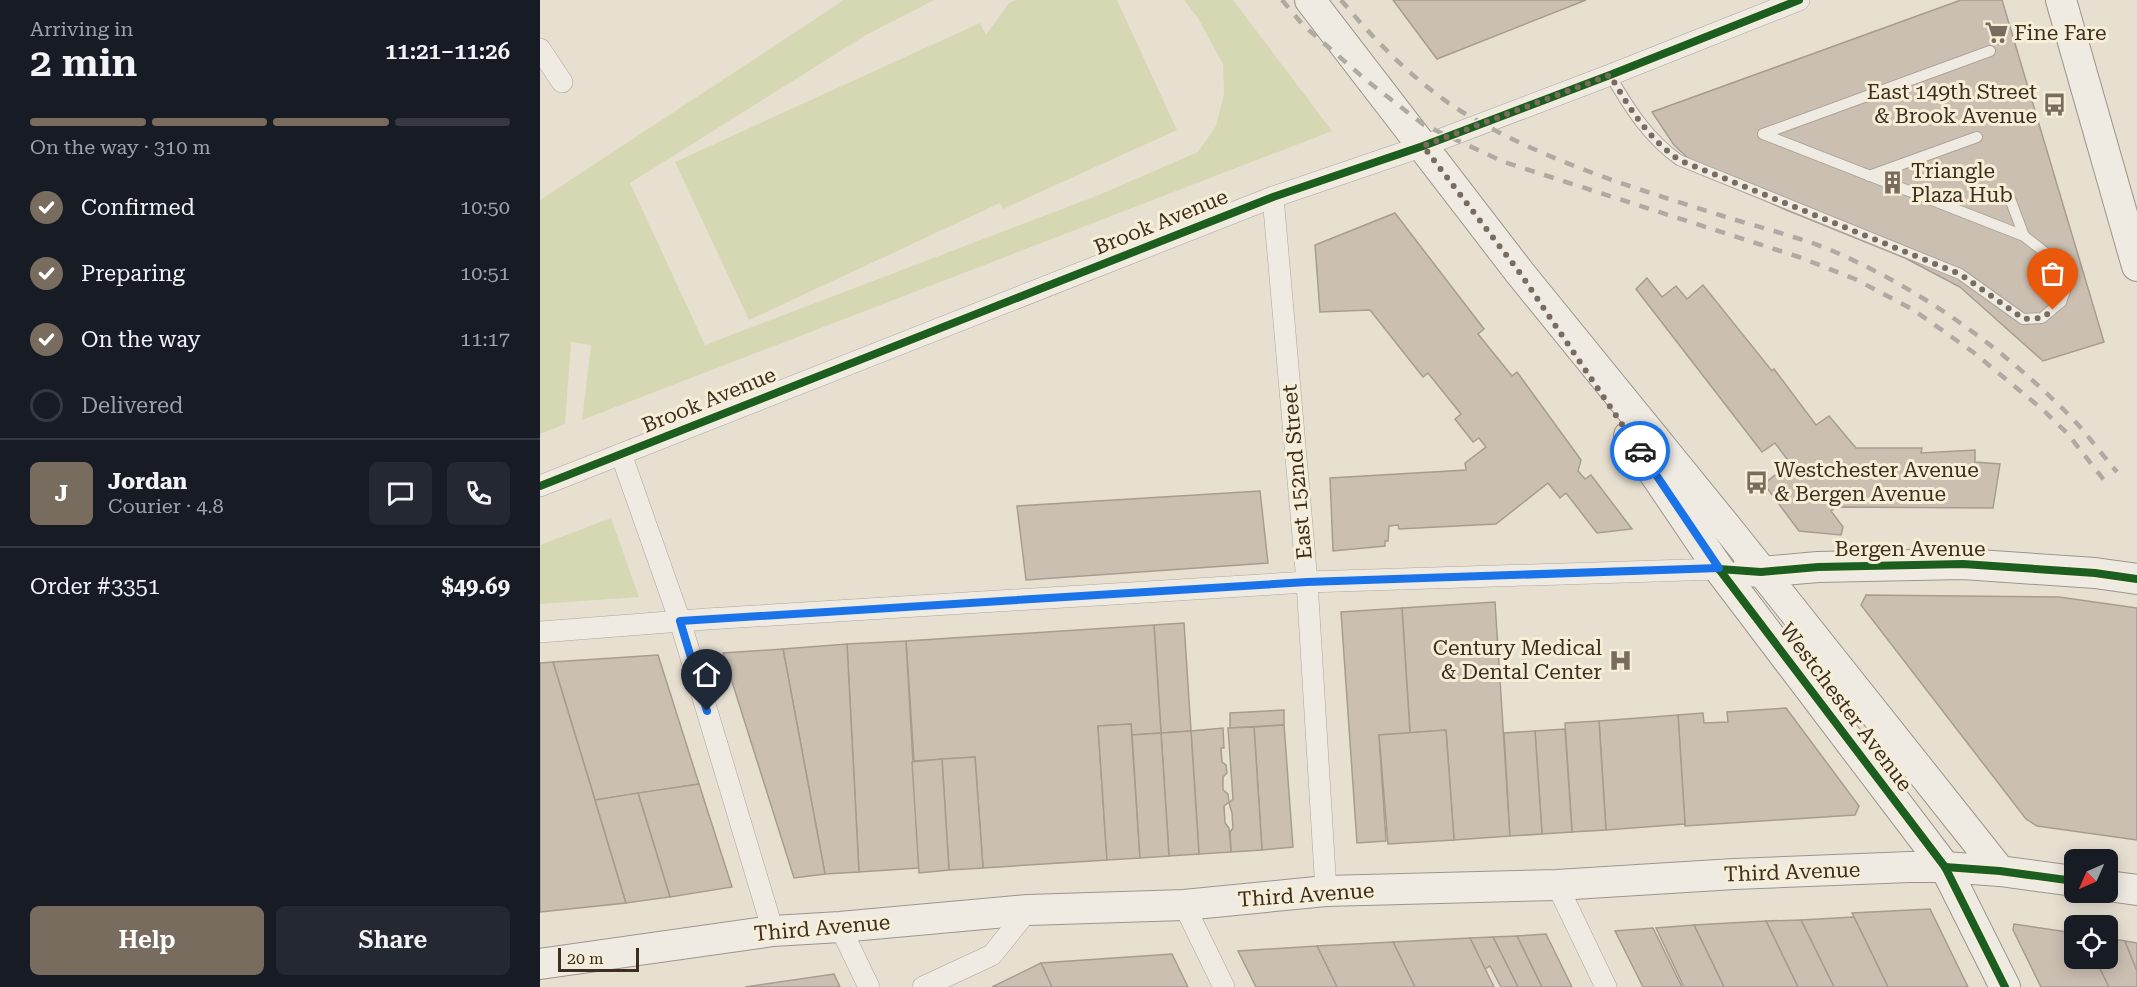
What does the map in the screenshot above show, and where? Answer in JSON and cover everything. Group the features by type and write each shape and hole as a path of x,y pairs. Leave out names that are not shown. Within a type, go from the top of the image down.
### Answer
{"main road":[{"name":"Westchester Avenue","path":"1310,0 1520,273 1733,535 2000,871"},
{"path":"2061,0 2137,266"},
{"name":"Westchester Avenue","path":"1520,273 1719,568 1945,867 2005,987"},
{"name":"Bergen Avenue","path":"1719,568 1761,572 1818,567 1963,564 2095,573 2137,579"},
{"name":"Third Avenue","path":"540,964 773,931 1028,910 1184,905 1326,891 1557,885 1734,874 1945,867 2000,871 2064,880"},
{"path":"2118,887 2137,890"}],"street":[{"name":"Brook Avenue","path":"540,486 1273,197 1423,146 1799,0"},
{"path":"540,49 562,82"},
{"name":"East 152nd Street","path":"1273,197 1307,582 1326,891"},
{"path":"621,454 680,621 773,931"},
{"name":"Bergen Avenue","path":"540,632 680,621 1307,582 1719,568"},
{"path":"1557,885 1606,987"},
{"path":"1184,905 1224,987"},
{"path":"923,987 992,955 1028,910"},
{"path":"840,927 869,987"}],"lane":[{"path":"1610,75 1629,108 1649,133 1664,149 1679,160 1960,274 2024,319 2042,318 2061,302 2066,288 2066,278 2056,261 2024,236 1763,134 1990,51"},
{"path":"1869,176 1977,137"},
{"path":"2009,196 2024,236"}],"green space":[{"path":"844,0 934,0 866,35 630,183 705,345 1099,195 1198,152 1216,126 1224,94 1223,64 1198,18 1184,0 1233,0 1332,131 582,420 591,345 571,342 565,424 540,434 540,200"},
{"path":"1015,0 1117,0 1177,130 1003,209 1000,203 749,320 675,162 980,23 986,35 1008,4"},
{"path":"611,518 639,597 540,604 540,545"}],"building":[{"path":"1393,0 1586,0 1437,59"},
{"name":"Triangle Plaza Hub","path":"1961,0 2002,0 2104,342 2043,361 1960,287 1905,258 1743,190 1691,161 1674,145 1652,112"},
{"path":"1395,213 1484,329 1478,334 1512,376 1517,372 1581,460 1578,471 1585,479 1591,475 1632,529 1597,533 1566,493 1560,498 1548,483 1496,524 1399,529 1398,525 1389,526 1388,541 1385,541 1385,546 1333,551 1330,478 1466,470 1465,463 1486,447 1479,438 1473,442 1455,419 1461,414 1428,373 1423,377 1370,310 1320,312 1315,245"},
{"path":"1647,278 1662,297 1676,286 1687,299 1703,285 1772,371 1774,369 1816,425 1829,416 1856,448 1922,448 1921,453 1975,450 1975,462 2000,464 1993,508 1836,507 1831,511 1843,527 1841,535 1799,531 1764,484 1790,463 1775,443 1762,452 1636,289"},
{"path":"1260,491 1268,563 1026,580 1017,506"},
{"path":"1866,595 2059,597 2137,608 2137,840 2037,826 2026,819 1861,605"},
{"path":"1495,602 1510,836 1454,840 1446,730 1410,733 1402,608"},
{"path":"1402,608 1410,733 1379,735 1386,841 1357,843 1341,612"},
{"path":"1184,623 1191,731 1161,733 1154,625"},
{"path":"1154,625 1161,733 1132,735 1131,724 1098,726 1107,860 983,868 975,757 914,761 906,641"},
{"path":"906,641 919,868 859,872 847,644"},
{"path":"847,644 859,872 825,874 783,649"},
{"path":"783,649 825,874 794,878 723,653"},
{"path":"658,655 699,784 595,800 553,662"},
{"path":"553,662 626,903 540,912 540,663"},
{"path":"1786,708 1859,806 1855,815 1685,826 1678,715 1703,713 1704,723 1728,722 1727,712"},
{"path":"1284,710 1284,725 1230,728 1230,713"},
{"path":"1678,715 1685,824 1606,830 1599,721"},
{"path":"1599,721 1606,830 1572,832 1565,723"},
{"path":"1131,724 1140,858 1107,860 1098,726"},
{"path":"1284,725 1293,847 1262,850 1254,727"},
{"path":"1254,727 1262,850 1231,852 1230,832 1233,828 1229,803 1233,799 1228,728"},
{"path":"1223,728 1222,762 1226,765 1227,773 1223,777 1223,790 1228,794 1229,802 1224,806 1225,823 1229,828 1231,852 1199,854 1191,731"},
{"path":"1565,729 1572,832 1542,834 1535,731"},
{"path":"1446,730 1454,840 1388,844 1379,735"},
{"path":"1191,731 1199,854 1169,856 1161,733"},
{"path":"1535,731 1542,834 1510,836 1504,733"},
{"path":"1161,733 1169,856 1140,858 1132,735"},
{"path":"975,757 983,868 949,870 942,759"},
{"path":"942,759 949,870 919,873 912,762"},
{"path":"699,784 732,887 670,897 638,793"},
{"path":"638,793 670,897 626,903 595,800"},
{"path":"1930,909 1968,987 1888,987 1852,913"},
{"path":"1854,917 1888,987 1834,987 1801,920"},
{"path":"1801,920 1834,987 1798,987 1766,921"},
{"path":"1766,921 1798,987 1724,987 1694,925"},
{"path":"2014,924 2064,932 2064,969 2100,969 2109,987 2041,987 2013,930"},
{"path":"1694,925 1724,987 1684,987 1656,928"},
{"path":"1653,928 1682,987 1643,987 1615,931"},
{"path":"1546,934 1572,987 1542,987 1517,936"},
{"path":"1517,936 1542,987 1518,987 1493,937"},
{"path":"1493,937 1518,987 1501,987 1490,966 1485,969 1470,938"},
{"path":"1470,938 1494,987 1415,987 1393,942"},
{"path":"2118,940 2125,941 2137,971 2137,987 2109,987 2100,969 2118,969"},
{"path":"2125,941 2137,943 2137,971"},
{"path":"1393,942 1415,987 1337,987 1317,946"},
{"path":"1317,946 1337,987 1256,987 1238,951"},
{"path":"1172,954 1188,987 1052,987 1041,963"},
{"path":"1041,963 1052,987 992,987"},
{"path":"834,974 840,987 745,987"}],"railway":[{"path":"1282,0 1303,25 1366,80 1424,125 1504,162 1799,257 1855,279 1912,309 1973,352 2042,409 2067,433 2104,480"},
{"path":"1341,0 1383,47 1414,76 1447,102 1494,130 1558,159 1623,184 1833,251 1865,266 1925,300 1955,319 2037,384 2076,423 2117,472"}],"cycle path":[{"path":"540,486 1273,197 1423,146 1799,0"},
{"path":"1719,569 1761,572 1818,567 1963,564 2095,573 2137,579"},
{"path":"1719,569 1945,867 2005,987"},
{"path":"1945,867 2000,871 2064,880"}],"way so far":[{"path":"1640,451 1520,273 1423,146 1610,75 1629,108 1649,133 1664,149 1679,160 1960,274 2024,319 2042,318 2053,310"}],"place":[{"name":"Fine Fare","path":"1996,33"},
{"name":"East 149th Street & Brook Avenue","path":"2055,104"},
{"name":"Triangle Plaza Hub","path":"1893,183"},
{"name":"Westchester Avenue & Bergen Avenue","path":"1756,482"},
{"name":"Century Medical & Dental Center","path":"1620,660"}],"route":[{"path":"707,711 680,621 1307,582 1719,568 1640,451"}]}
